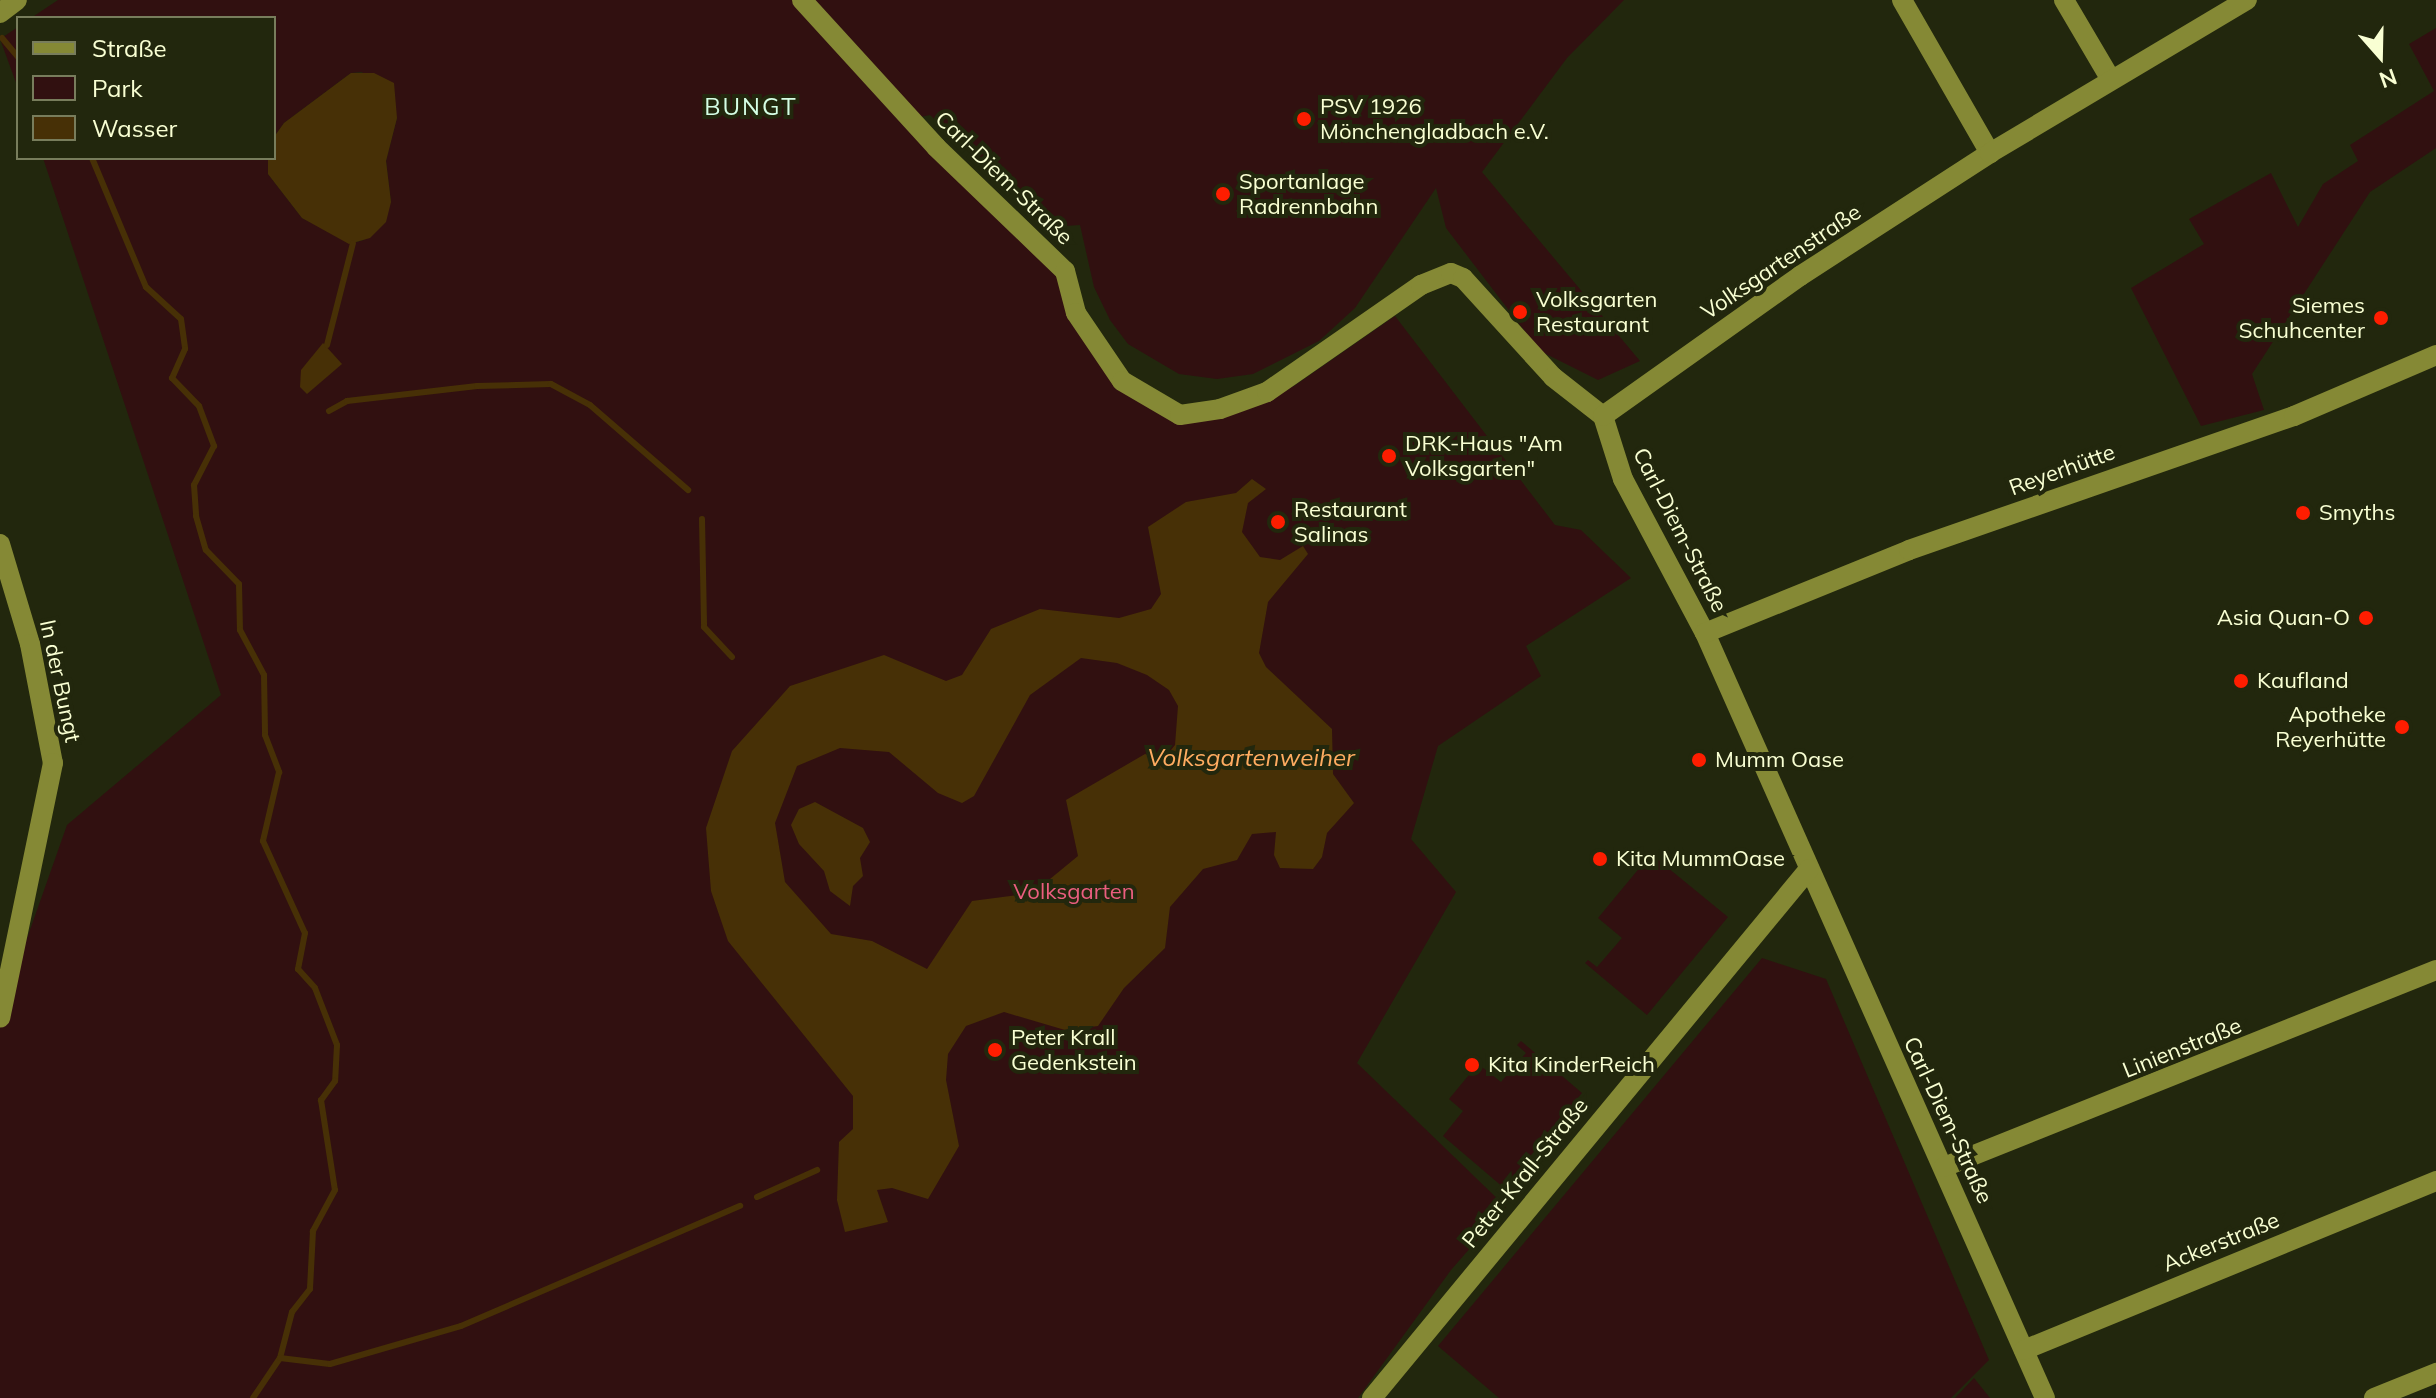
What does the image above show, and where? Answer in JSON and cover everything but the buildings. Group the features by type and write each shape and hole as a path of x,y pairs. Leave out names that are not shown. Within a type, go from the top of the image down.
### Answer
{"street":[{"path":"0,13 17,0"},
{"name":"Carl-Diem-Straße","path":"802,0 936,147 1065,271 1076,313 1122,381 1180,415 1220,409 1267,392 1421,285 1451,273 1463,278 1553,377 1603,416 1623,479 1705,633 2045,1398"},
{"path":"1902,0 1990,153"},
{"path":"2064,0 2110,78"},
{"name":"Volksgartenstraße","path":"1603,416 1800,276 1990,153 2110,78 2247,0"},
{"name":"Reyerhütte","path":"1705,633 1909,550 2294,416 2436,355"},
{"name":"In der Bungt","path":"0,544 30,644 53,763 0,1018"},
{"name":"Peter-Krall-Straße","path":"1372,1398 1809,869"},
{"name":"Linienstraße","path":"1944,1167 2436,970"},
{"name":"Ackerstraße","path":"2024,1350 2436,1181"},
{"path":"2374,1398 2436,1373"}],"green space":[{"name":"Volksgarten","path":"58,0 1624,0 1567,58 1482,172 1640,361 1598,380 1540,351 1446,228 1436,188 1355,308 1319,341 1253,374 1217,379 1179,374 1128,344 1110,320 1094,287 1080,225 1049,227 930,115 910,119 1065,271 1096,348 1180,415 1294,386 1395,316 1555,525 1581,530 1631,578 1526,646 1541,676 1438,746 1411,839 1456,892 1357,1063 1506,1207 1451,1270 1358,1398 0,1398 0,1015 67,825 221,695 44,160 268,160 268,174 302,218 353,243 364,240 391,202 386,161 397,118 362,72 351,73 284,123 276,134 276,16 34,16"},
{"path":"16,28 16,83 0,39"},
{"path":"2436,28 2436,148 2370,192 2252,374 2264,410 2201,426 2131,288 2204,244 2189,219 2271,173 2298,227 2323,184 2358,161 2350,145 2434,91 2409,44"},
{"path":"1651,854 1728,917 1647,1015 1585,963 1588,960 1597,967 1622,938 1598,918"},
{"path":"1762,958 1826,979 1989,1360 1951,1398 1499,1398 1438,1346"},
{"path":"1521,1041 1582,1093 1504,1188 1443,1136 1463,1111 1449,1099 1478,1064 1501,1082 1526,1053 1517,1045"},
{"path":"1974,1378 1990,1398 1955,1398"}],"water":[{"path":"351,73 374,73 394,83 397,118 386,161 391,202 386,222 370,238 349,244 302,218 268,174 268,160 276,160 276,134 284,123"},
{"path":"323,343 342,364 307,394 300,387 301,370"},
{"name":"Volksgartenweiher","path":"1252,479 1266,489 1248,503 1242,532 1260,557 1280,560 1303,546 1308,554 1268,602 1259,653 1266,667 1332,729 1333,774 1354,803 1327,833 1322,857 1313,869 1280,868 1274,855 1276,832 1252,834 1237,860 1203,869 1170,907 1165,948 1124,988 1098,1026 1065,1030 1004,1012 966,1026 948,1054 946,1080 959,1146 928,1199 892,1188 877,1190 888,1222 845,1232 837,1200 839,1142 853,1129 853,1096 728,941 711,891 706,828 732,751 790,686 884,655 946,681 962,675 991,629 1040,609 1119,618 1151,609 1161,594 1148,527 1186,502 1236,493","holes":["1081,658 1117,663 1147,675 1169,690 1178,706 1175,745 1163,760 1145,754 1066,800 1078,856 1033,893 972,901 927,969 872,941 831,934 785,882 775,823 797,766 840,748 889,752 938,793 962,803 974,796 1030,695"]},
{"path":"815,802 863,828 870,842 860,858 863,876 853,886 850,906 830,891 824,871 799,844 791,825 799,809"}],"waterway":[{"path":"2,38 16,55"},
{"path":"93,160 146,287 181,319 185,349 172,378 199,406 214,446 194,485 196,516 206,550 239,584 240,630 264,675 265,735 279,772 263,841 305,933 298,969 315,988 337,1045 335,1081 321,1100 335,1190 313,1231 310,1289 292,1312 280,1358 253,1398"},
{"path":"327,345 353,243"},
{"path":"329,411 347,401 477,386 551,384 590,405 688,490"},
{"path":"702,519 704,627 732,657"},
{"path":"757,1197 817,1170"},
{"path":"280,1358 330,1364 461,1326 740,1206"}],"place":[{"name":"PSV 1926 Mönchengladbach e.V.","path":"1304,119"},
{"name":"Sportanlage Radrennbahn","path":"1223,194"},
{"name":"Volksgarten Restaurant","path":"1520,312"},
{"name":"Siemes Schuhcenter","path":"2381,318"},
{"name":"DRK-Haus \"Am Volksgarten\"","path":"1389,456"},
{"name":"Smyths","path":"2303,513"},
{"name":"Restaurant Salinas","path":"1278,522"},
{"name":"Asia Quan-O","path":"2366,618"},
{"name":"Kaufland","path":"2241,681"},
{"name":"Apotheke Reyerhütte","path":"2402,727"},
{"name":"Mumm Oase","path":"1699,760"},
{"name":"Kita MummOase","path":"1600,859"},
{"name":"Peter Krall Gedenkstein","path":"995,1050"},
{"name":"Kita KinderReich","path":"1472,1065"}],"district":[{"name":"BUNGT","path":"751,107"}]}
